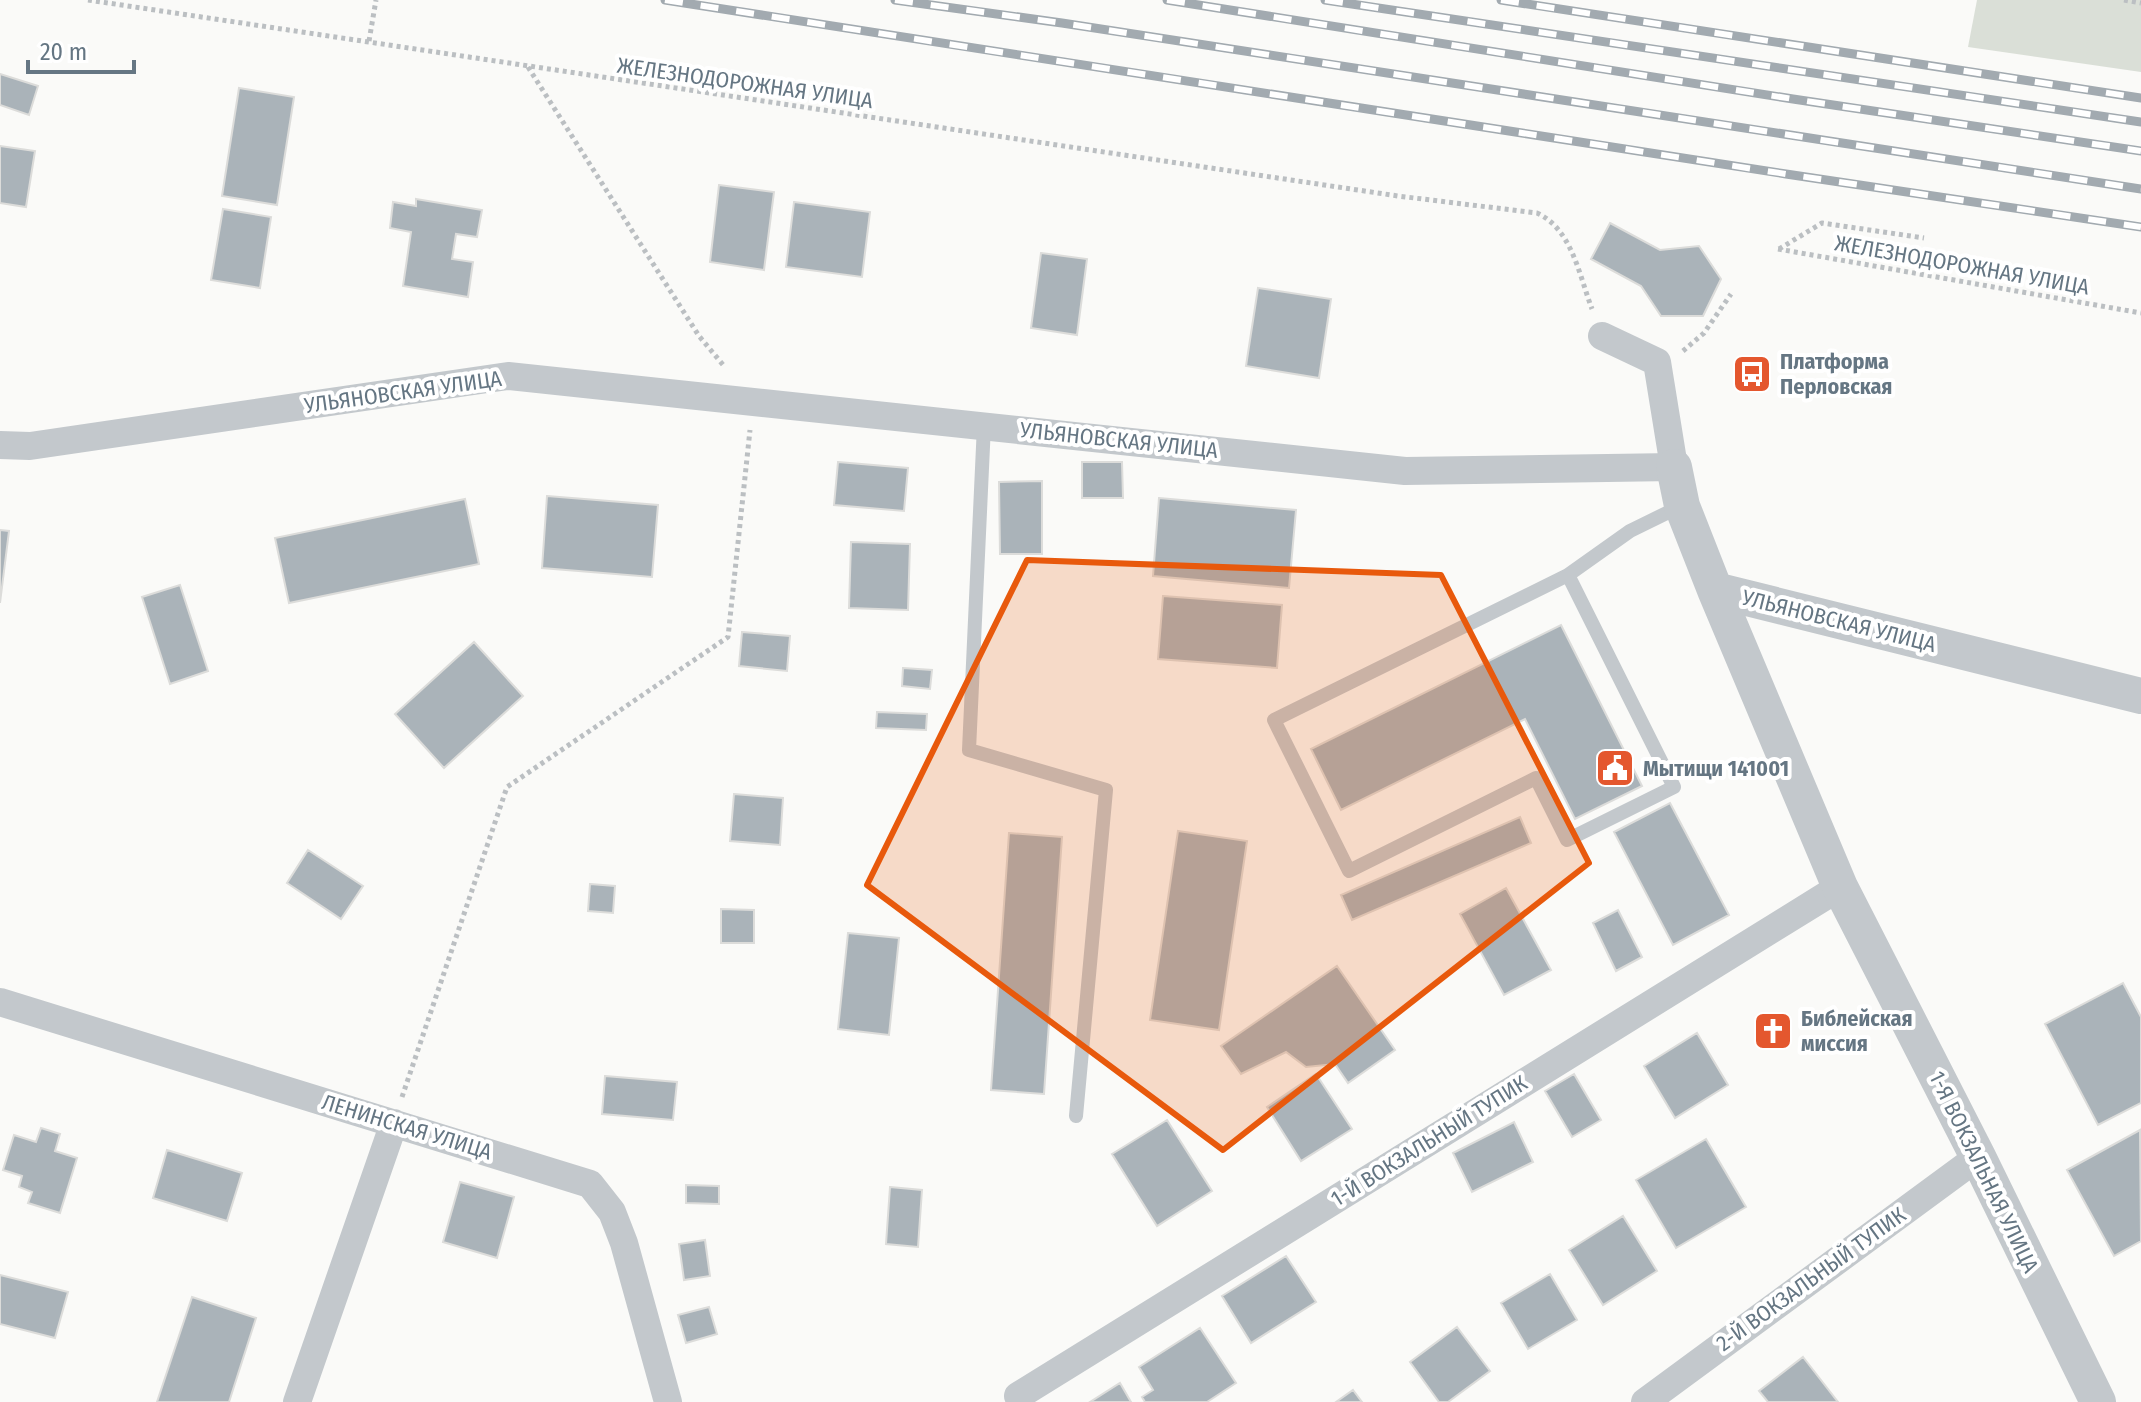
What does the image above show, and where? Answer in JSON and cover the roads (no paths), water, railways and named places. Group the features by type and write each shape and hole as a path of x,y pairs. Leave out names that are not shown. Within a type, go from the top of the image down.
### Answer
{"street":[{"path":"1602,336 1657,362 1674,467"},
{"name":"УЛЬЯНОВСКАЯ УЛИЦА","path":"0,445 30,446 508,376 1405,471 1674,467 1682,506 1715,590 2141,696"},
{"name":"1-Я ВОКЗАЛЬНАЯ УЛИЦА","path":"1715,590 1840,887 1978,1157 2098,1402"},
{"name":"1-Й ВОКЗАЛЬНЫЙ ТУПИК","path":"1018,1396 1840,887"},
{"name":"ЛЕНИНСКАЯ УЛИЦА","path":"0,1002 590,1184 612,1212 620,1233 668,1402"},
{"path":"297,1402 394,1123"},
{"name":"2-Й ВОКЗАЛЬНЫЙ ТУПИК","path":"1645,1402 1978,1157"}],"lane":[{"path":"984,425 969,750 1106,790 1076,1116"},
{"path":"1568,575 1674,787 1567,840 1536,778 1349,871 1274,720 1568,575 1630,531 1682,506"}],"railway":[{"path":"665,0 2141,227"},
{"path":"895,0 2141,189"},
{"path":"1167,0 2141,151"},
{"path":"1325,0 2141,122"},
{"path":"1501,0 2141,98"}],"place":[{"name":"Платформа Перловская","path":"1752,374"},
{"name":"Мытищи 141001","path":"1615,768"},
{"name":"Библейская миссия","path":"1773,1031"}]}
